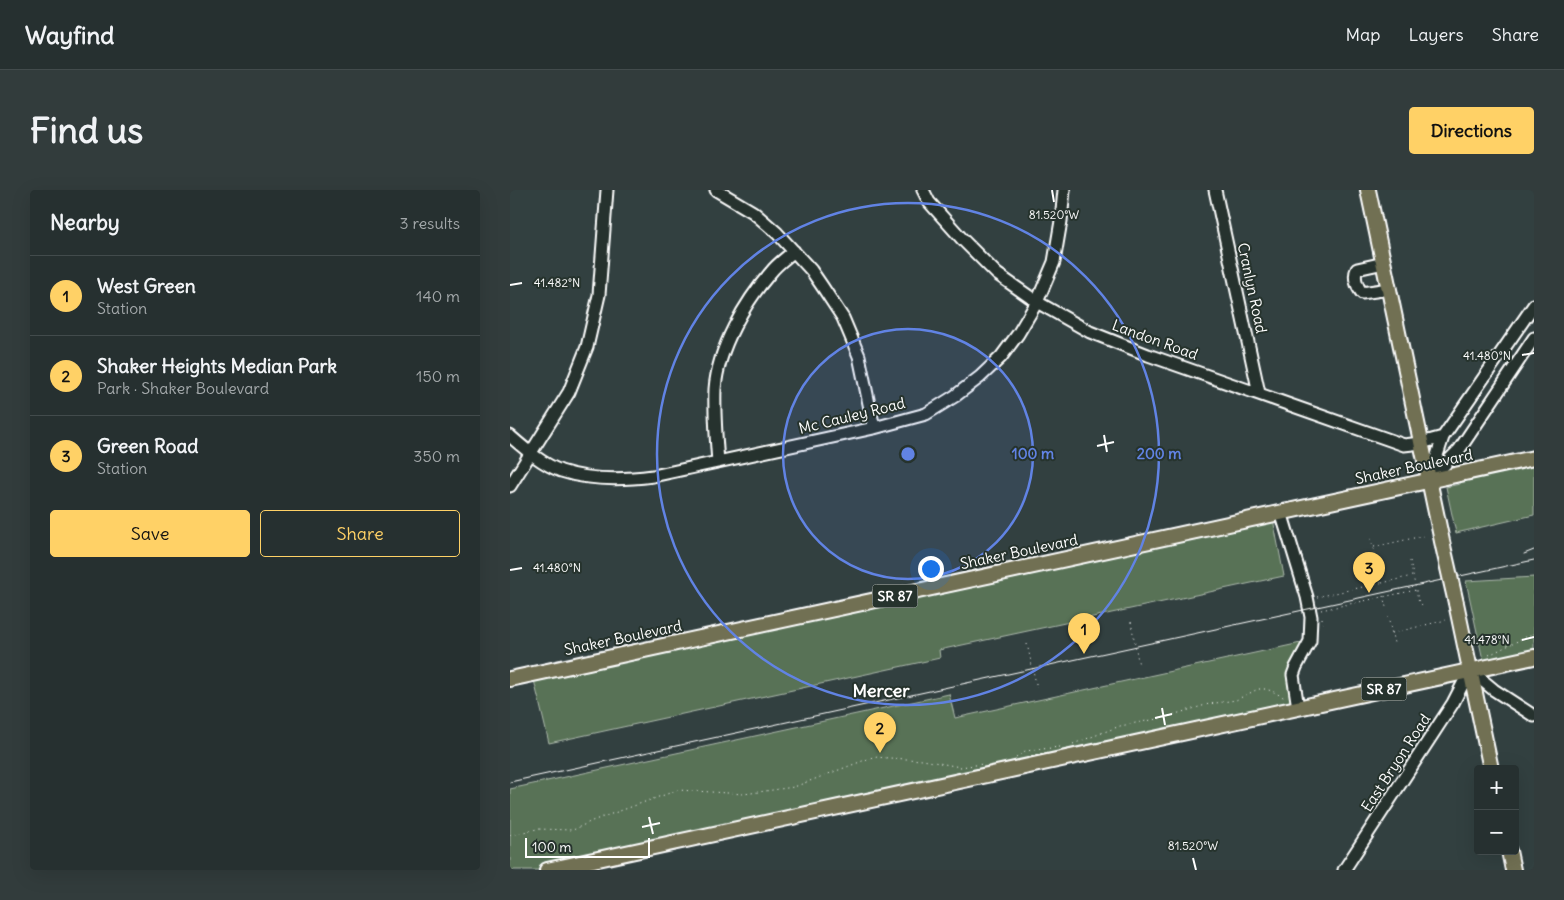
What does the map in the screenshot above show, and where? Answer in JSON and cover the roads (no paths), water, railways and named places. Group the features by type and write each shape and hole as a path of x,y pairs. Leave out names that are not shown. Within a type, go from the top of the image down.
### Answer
{"main road":[{"path":"1368,190 1429,480 1434,535 1452,619 1470,670 1490,765"},
{"name":"Shaker Boulevard","path":"510,679 1534,458"},
{"name":"SR 87","path":"546,870 1294,703 1534,657"},
{"path":"1510,855 1513,870"}],"street":[{"path":"510,486 569,392 587,347 599,294 607,190"},
{"path":"716,190 753,212 794,251 811,270 843,318 858,356 874,428"},
{"name":"Landon Road","path":"923,190 930,202 963,240 998,274 1037,302 1090,332 1148,355 1404,445 1443,437"},
{"name":"Mc Cauley Road","path":"510,436 531,454 561,470 589,477 629,480 874,428 926,414 955,396 980,377 1001,357 1018,334 1037,302 1054,262 1064,190"},
{"name":"Cranlyn Road","path":"1215,190 1260,393"},
{"path":"718,462 714,423 715,387 722,357 735,326 751,296 772,270 794,251"},
{"path":"1384,264 1357,270 1355,277 1358,288 1362,293 1389,289"},
{"path":"1429,480 1443,437 1534,305"},
{"path":"1429,480 1459,450 1534,338"},
{"path":"1281,512 1307,597 1311,617 1310,641 1293,675 1294,703"},
{"path":"1470,670 1494,690 1534,716"},
{"name":"East Bryon Road","path":"1344,870 1452,704 1470,670"}],"tram line":[{"path":"1524,554 1534,550"},
{"path":"510,782 1534,560"}],"place":[{"name":"Green Road","path":"1369,593"},
{"name":"West Green","path":"1084,654"},
{"name":"Shaker Heights Median Park","path":"880,753"}],"district":[{"name":"Mercer","path":"881,691"}]}
